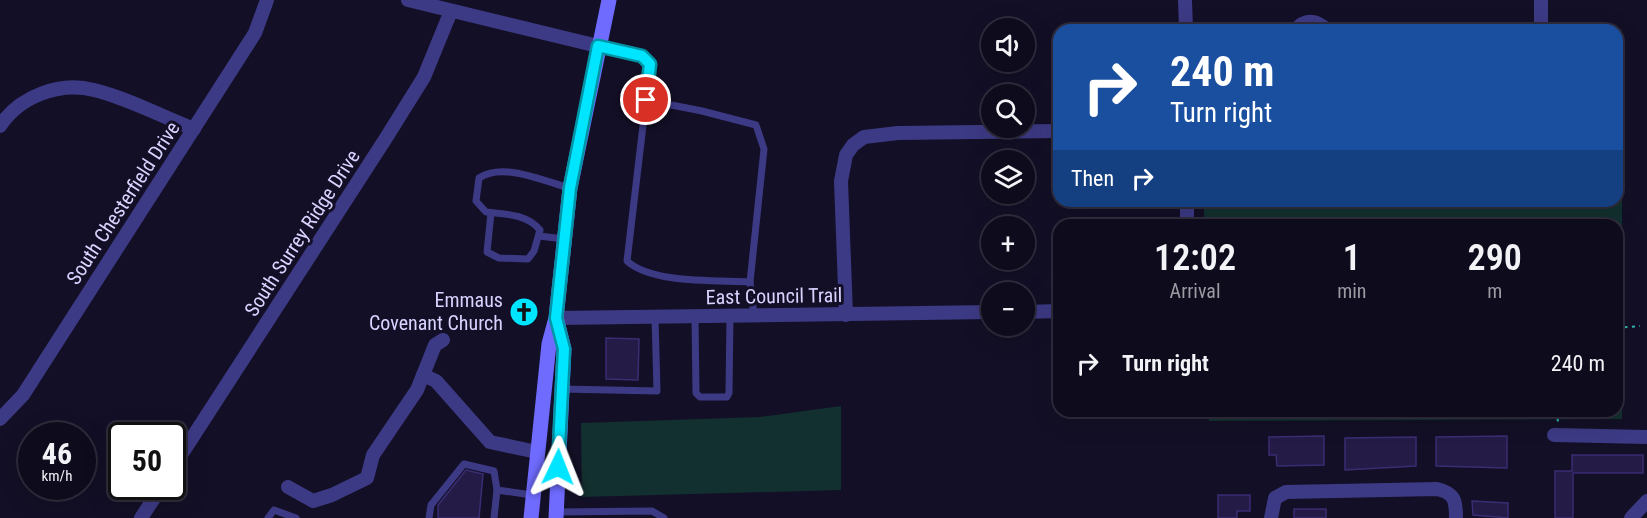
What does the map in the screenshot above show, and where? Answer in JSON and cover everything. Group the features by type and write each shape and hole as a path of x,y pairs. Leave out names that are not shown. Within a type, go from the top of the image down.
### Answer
{"main road":[{"path":"531,518 549,344 556,318 570,188 609,0"},
{"path":"556,318 564,349 556,515"}],"street":[{"name":"South Chesterfield Drive","path":"0,419 23,395 194,129 255,33 267,0"},
{"path":"408,0 598,46"},
{"path":"1185,0 1186,24"},
{"path":"1541,0 1541,24"},
{"name":"South Surrey Ridge Drive","path":"186,447 393,128 424,76 451,11"},
{"path":"0,126 8,115 34,94 60,89 92,89 194,129"},
{"path":"846,315 841,181 846,155 853,145 864,137 898,133 1053,131"},
{"path":"1035,312 1053,311"},
{"name":"East Council Trail","path":"556,318 981,312"},
{"path":"288,487 313,501 332,495 367,478 373,455 417,390 435,345 443,340"},
{"path":"423,375 436,381 490,442 537,452"},
{"path":"1554,435 1647,437"},
{"path":"1272,518 1275,498 1286,492 1437,489 1450,493 1455,499 1456,518"},
{"path":"141,518 153,500"},
{"path":"1631,518 1647,501"}],"lane":[{"path":"598,46 642,56 650,64 627,261 637,270 671,277 750,282"},
{"path":"646,100 756,125 764,149 750,282 754,316"},
{"path":"491,213 487,252 499,258 528,259 534,251 540,230 533,221 486,212 476,201 479,178 489,171 505,171 570,188"},
{"path":"539,236 565,239"},
{"path":"695,317 696,393 700,397 727,396 729,393 730,316"},
{"path":"561,389 657,391 655,317"},
{"path":"429,518 431,505 464,464 494,471 497,490 495,518"},
{"path":"497,490 532,495"},
{"path":"268,518 274,510 296,518"},
{"path":"556,515 652,511 664,518"}],"path":[{"path":"1623,327 1640,326"}],"green space":[{"path":"1204,207 1622,207 1622,219 1204,219"},
{"path":"841,406 841,490 582,497 581,423 760,417"},
{"path":"1209,417 1622,417 1622,419 1209,421"}],"building":[{"path":"606,338 639,339 638,380 606,379"},
{"path":"1324,436 1324,465 1277,466 1276,455 1269,455 1269,437"},
{"path":"1507,436 1507,468 1436,466 1436,437"},
{"path":"1416,437 1416,466 1345,470 1345,438"},
{"path":"1572,455 1643,455 1643,473 1573,473 1573,518 1555,518 1555,471 1572,471"},
{"path":"466,470 483,474 479,518 438,518 438,505"},
{"path":"1218,495 1250,495 1250,511 1237,511 1237,518 1218,518"},
{"path":"1472,501 1508,503 1508,518 1473,515"},
{"path":"1294,509 1326,509 1326,518 1294,518"}],"place":[{"name":"Emmaus Covenant Church","path":"524,312"}],"route":[{"path":"558,467 564,349 556,318 570,188 598,46 642,56 650,64 646,100"}]}
